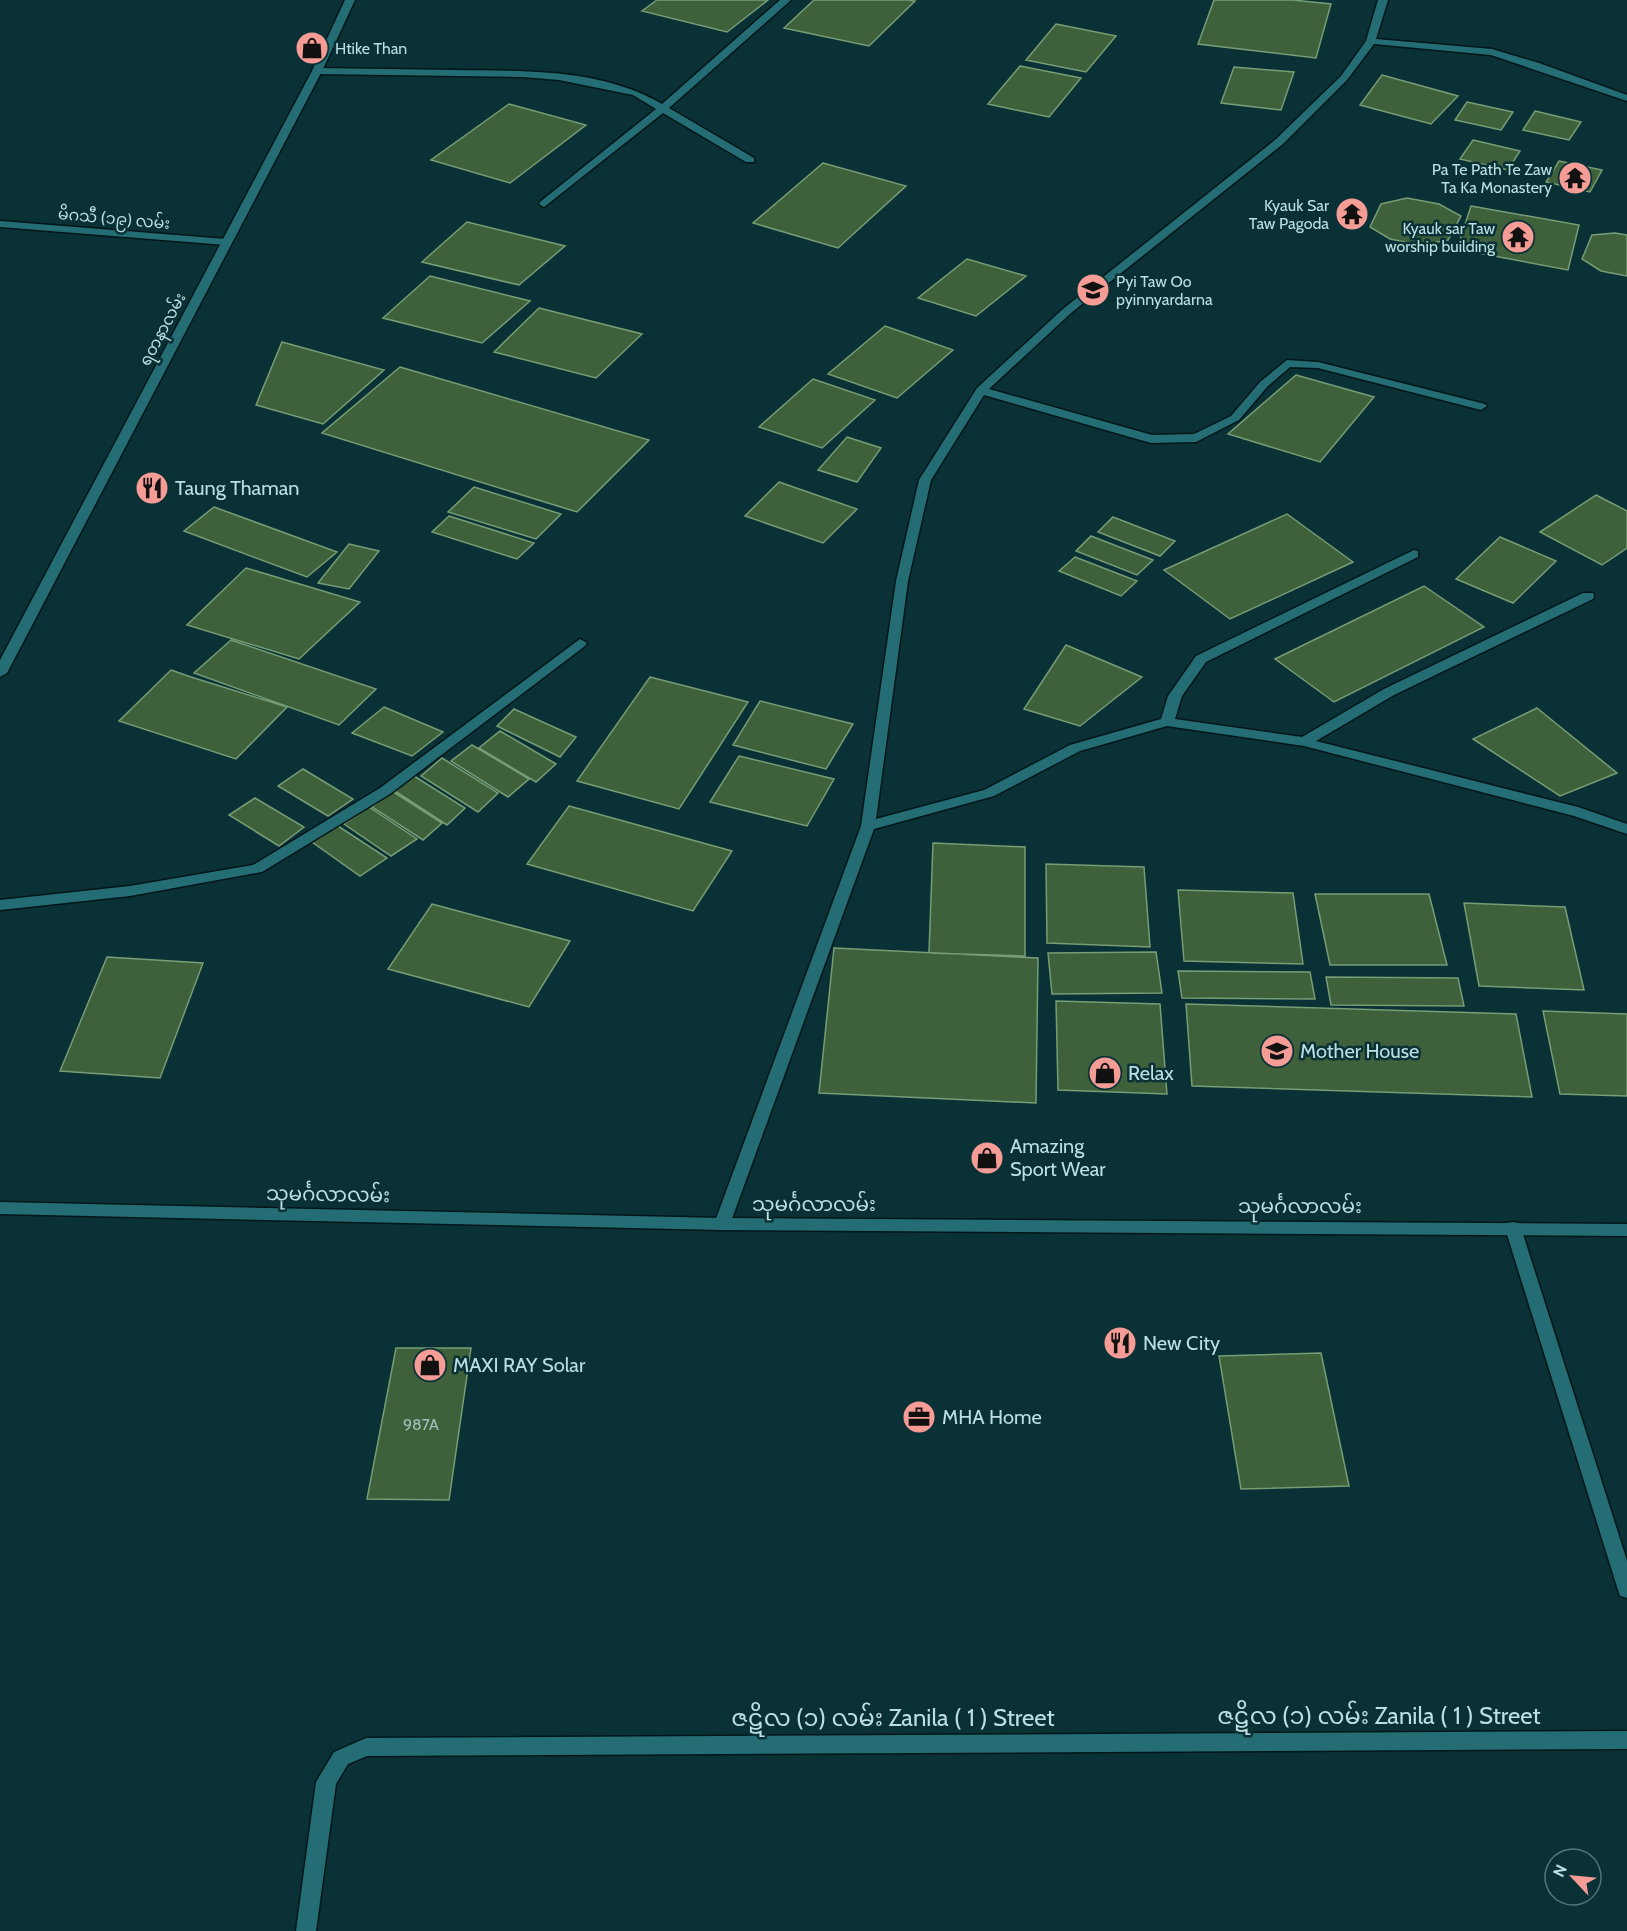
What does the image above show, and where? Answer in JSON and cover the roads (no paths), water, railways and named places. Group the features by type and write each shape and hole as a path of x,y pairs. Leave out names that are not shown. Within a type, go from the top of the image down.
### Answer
{"street":[{"name":"ရတနာလမ်း","path":"0,673 317,71 350,0"},
{"path":"544,204 663,108 786,0"},
{"path":"722,1224 868,826 902,581 925,480 981,390 1066,311 1279,142 1344,78 1371,41 1383,0"},
{"path":"1371,41 1492,52 1536,65 1627,98"},
{"path":"317,71 471,72 560,77 636,93 750,160"},
{"name":"မိဂသီ (၁၉) လမ်း","path":"0,224 226,242"},
{"path":"981,390 1151,439 1196,438 1235,418 1264,384 1287,363 1318,365 1481,406"},
{"path":"1167,722 1175,696 1201,659 1414,554"},
{"path":"1304,742 1389,692 1588,596"},
{"path":"0,905 130,891 257,868 385,791 580,643"},
{"path":"868,826 989,793 1075,748 1167,722 1304,742 1578,812 1627,829"},
{"name":"သုမင်္ဂလာလမ်း","path":"0,1208 722,1224 1627,1230"},
{"path":"1513,1228 1627,1590"},
{"name":"ဇဋိလ (၁) လမ်း Zanila ( 1 ) Street","path":"306,1931 326,1782 341,1758 366,1747 1627,1740"}],"place":[{"name":"Htike Than","path":"312,48"},
{"name":"Pa Te Path Te Zaw Ta Ka Monastery","path":"1575,178"},
{"name":"Kyauk Sar Taw Pagoda","path":"1352,214"},
{"name":"Kyauk sar Taw worship building","path":"1518,237"},
{"name":"Pyi Taw Oo pyinnyardarna","path":"1093,290"},
{"name":"Taung Thaman","path":"152,488"},
{"name":"Mother House","path":"1277,1051"},
{"name":"Relax","path":"1105,1073"},
{"name":"Amazing Sport Wear","path":"987,1158"},
{"name":"New City","path":"1120,1343"},
{"name":"MAXI RAY Solar","path":"430,1365"},
{"name":"MHA Home","path":"919,1417"}]}
